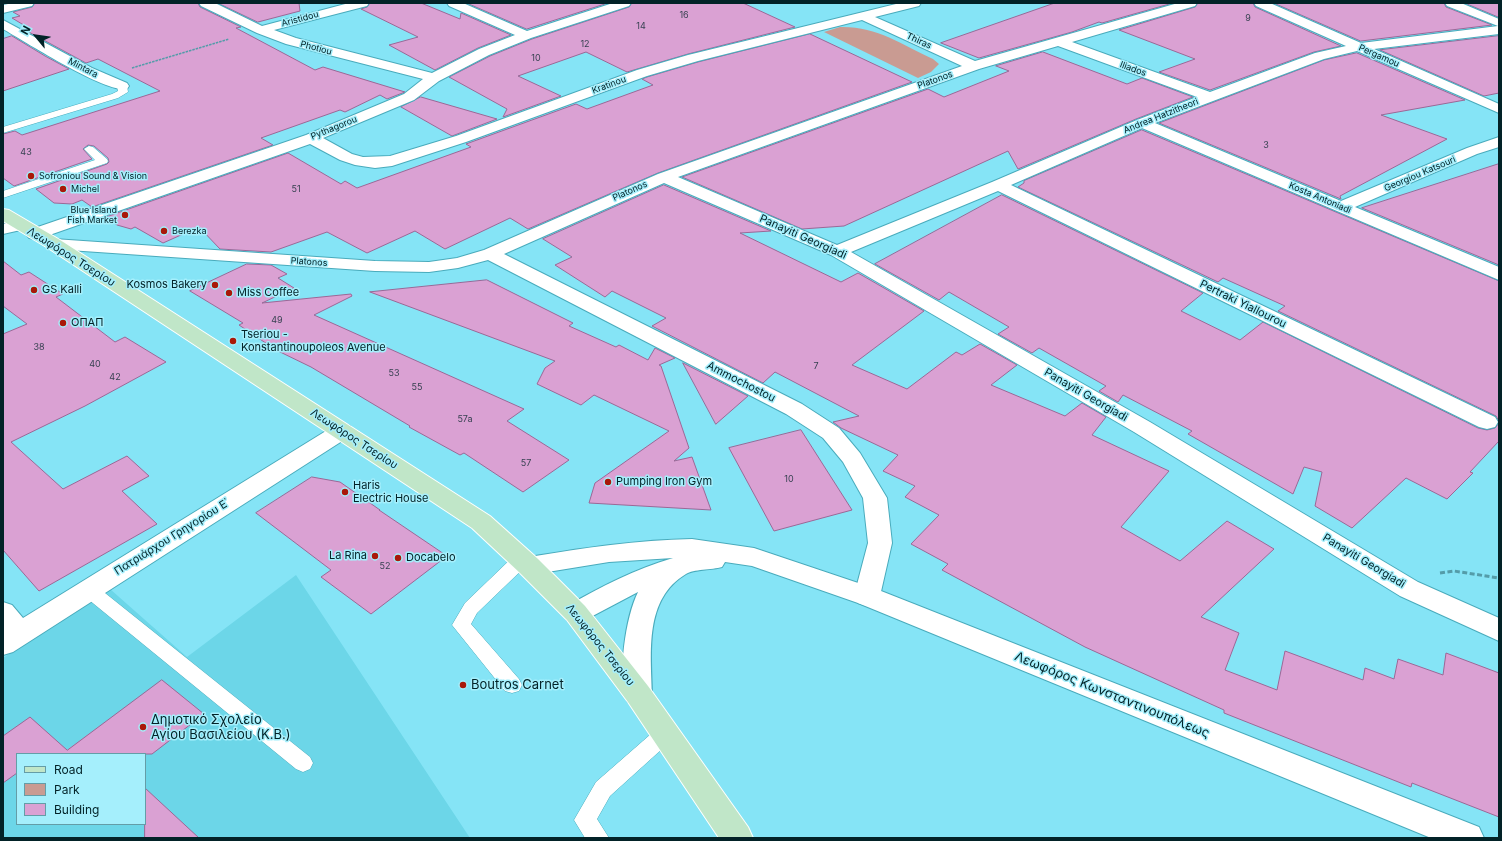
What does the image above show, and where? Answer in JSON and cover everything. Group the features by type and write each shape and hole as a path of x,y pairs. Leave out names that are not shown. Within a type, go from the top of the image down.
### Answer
{"main road":[{"name":"Λεωφόρος Τσερίου","path":"3,214 11,227 35,234 54,244 481,522 526,562 576,613 666,733 737,838"}],"street":[{"path":"3,9 28,3"},
{"name":"Photiou","path":"205,3 261,30 291,41 434,78"},
{"name":"Aristidou","path":"261,30 363,3"},
{"path":"453,3 526,35"},
{"name":"Pythagorou","path":"35,234 311,138 409,97 434,78 484,52 526,35 625,3"},
{"name":"Kratinou","path":"311,138 346,157 361,162 375,163 392,161 461,139 642,72 915,3"},
{"name":"Platonos","path":"54,244 375,266 429,267 458,263 490,254 664,177 974,66 1191,3"},
{"name":"Pergamou","path":"1260,3 1499,109"},
{"path":"1451,3 1499,22"},
{"name":"Thiras","path":"864,16 974,66"},
{"name":"Mintara","path":"3,24 87,71 122,86"},
{"name":"Andrea Hatzitheori","path":"837,251 998,185 1142,123 1320,56 1358,46 1499,30"},
{"name":"Iliados","path":"1058,41 1208,97"},
{"name":"Kosta Antoniadi","path":"1142,123 1499,274"},
{"name":"Georgiou Katsouri","path":"1341,207 1472,151 1499,142"},
{"name":"Panayiti Georgiadi","path":"664,177 837,251 1142,427 1409,589 1499,630"},
{"name":"Pertraki Yiallourou","path":"998,185 1487,422"},
{"name":"Ammochostou","path":"490,254 794,409 831,433 852,458 875,498 880,543 867,596"},
{"name":"Πατριάρχου Γρηγορίου Ε΄","path":"12,638 342,431"},
{"name":"Λεωφόρος Κωνσταντινουπόλεως","path":"526,562 650,549 692,548 754,557 867,596 1468,838"},
{"name":"Λεωφόρος Κωνσταντινουπόλεως","path":"576,613 641,578 683,564 693,561 754,557"},
{"name":"Λεωφόρος Κωνσταντινουπόλεως","path":"638,694 638,626 643,609 650,594 668,573 683,564"},
{"path":"3,612 12,638"}],"lane":[{"path":"3,130 115,96 123,92 122,86"},
{"path":"3,195 103,161 89,150"},
{"path":"512,685 461,625 471,608 526,562"},
{"path":"89,590 303,763"},
{"path":"598,838 584,820 603,789 666,733"}],"path":[{"path":"101,77 261,30"}],"shaded area":[{"path":"296,575 470,838 3,838 3,658 110,589 187,657"}],"green space":[{"path":"840,27 865,29 888,37 933,59 939,64 931,72 918,78 824,32"}],"building":[{"path":"35,3 198,3 200,7 241,27 236,28 315,70 323,67 405,92 387,99 380,95 345,112 340,110 261,138 273,145 92,207 82,200 72,204 54,203 36,189 107,164 109,162 108,158 94,146 88,145 83,149 92,159 14,186 3,178 3,134 15,131 22,135 160,91 98,59 86,63 27,31 32,30 12,18 20,16 13,12 32,7"},
{"path":"218,3 299,3 300,11 258,22"},
{"path":"370,3 421,3 460,19 461,13 511,35 478,48 435,70 389,45 418,37 361,9 367,7"},
{"path":"467,3 608,3 527,29"},
{"path":"632,3 743,3 795,27 688,54 627,72 586,52 518,76 561,96 503,117 507,109 449,77 490,56 532,39 629,7"},
{"path":"1055,3 1173,3 1102,23 1099,22 1072,32 979,58 941,43"},
{"path":"1198,3 1253,3 1255,7 1341,46 1314,52 1210,90 1159,72 1195,59 1119,30 1195,7"},
{"path":"1274,3 1444,3 1446,7 1492,25 1361,41"},
{"path":"1465,3 1499,3 1499,17"},
{"path":"810,34 912,82 658,173 528,229 510,218 445,249 415,231 367,253 327,232 271,252 220,249 199,227 163,243 135,227 131,229 117,225 106,217 288,153 341,184 345,181 357,188 471,147 466,144 576,104 587,109 653,85 642,79 647,77 698,62"},
{"path":"12,36 69,69 3,91 3,39"},
{"path":"1499,36 1499,93 1484,96 1380,50"},
{"path":"1043,52 1127,84 1142,78 1193,97 1136,119 1018,169 1008,151 844,226 802,229 682,177 928,89 944,97 1009,71 996,66"},
{"path":"1357,53 1465,100 1381,115 1447,139 1340,196 1341,199 1159,123 1324,60"},
{"path":"421,97 497,119 452,136 401,107"},
{"path":"1142,130 1499,281 1499,421 1496,416 1278,311 1285,306 1223,278 1218,282 1018,187 1024,183 1024,181"},
{"path":"1499,164 1499,265 1362,208"},
{"path":"664,185 771,231 740,233 841,282 858,273 924,311 852,365 907,389 956,352 962,355 980,344 1017,365 991,385 1065,416 1082,403 1106,417 1092,435 1169,471 1121,527 1180,561 1227,521 1274,549 1201,617 1239,633 1225,670 1277,690 1285,651 1363,680 1365,668 1394,679 1398,659 1443,675 1446,653 1499,673 1499,817 1412,783 1411,787 1224,713 1224,710 1085,647 942,570 948,564 911,544 939,515 905,497 915,486 883,471 898,455 841,428 833,422 859,416 775,372 763,383 652,326 666,318 612,291 605,297 555,265 572,257 543,239"},
{"path":"1002,195 1203,293 1181,311 1240,340 1263,322 1478,428 1487,430 1495,428 1499,423 1499,441 1470,472 1473,473 1447,499 1406,478 1352,528 1315,506 1322,472 1304,467 1293,494 1188,434 1192,431 1123,395 1118,402 1099,391 1106,386 1039,348 1032,353 998,334 1009,327 949,292 939,300 875,264"},
{"path":"3,261 21,275 29,272 63,294 56,297 115,342 125,337 166,362 85,406 11,442 63,489 127,456 149,476 122,491 157,524 39,591 3,550 3,334 27,324 3,306"},
{"path":"247,264 271,265 287,274 278,278 294,288 262,303 351,294 352,296 314,315 524,409 507,421 569,460 523,492 464,453 460,455 409,427 410,426 311,367 276,350 239,325 243,323 190,291"},
{"path":"487,280 573,323 569,326 616,347 619,345 648,360 655,348 675,358 659,365 661,366 689,448 674,461 692,457 711,510 589,503 595,483 669,431 594,395 581,405 537,384 545,368 555,361 370,292"},
{"path":"683,363 748,396 716,424"},
{"path":"801,430 852,510 774,531 729,448"},
{"path":"312,477 340,482 447,556 371,614 321,577 331,570 256,513"},
{"name":"Δημοτικό Σχολείο Αγίου Βασιλείου (Κ.Β.)","path":"162,680 204,714 152,754 16,753 16,774 3,783 3,736 30,717 67,750"},
{"path":"146,789 199,838 145,838"}],"place":[{"name":"Sofroniou Sound & Vision","path":"31,176"},
{"name":"Michel","path":"63,189"},
{"name":"Blue Island Fish Market","path":"125,215"},
{"name":"Berezka","path":"164,231"},
{"name":"Kosmos Bakery","path":"215,285"},
{"name":"GS Kalli","path":"34,290"},
{"name":"Miss Coffee","path":"229,293"},
{"name":"ΟΠΑΠ","path":"63,323"},
{"name":"Tseriou - Konstantinoupoleos Avenue","path":"233,341"},
{"name":"Pumping Iron Gym","path":"608,482"},
{"name":"Haris Electric House","path":"345,492"},
{"name":"La Rina","path":"375,556"},
{"name":"Docabelo","path":"398,558"},
{"name":"Boutros Carnet","path":"463,685"},
{"name":"Δημοτικό Σχολείο Αγίου Βασιλείου (Κ.Β.)","path":"143,727"}]}
